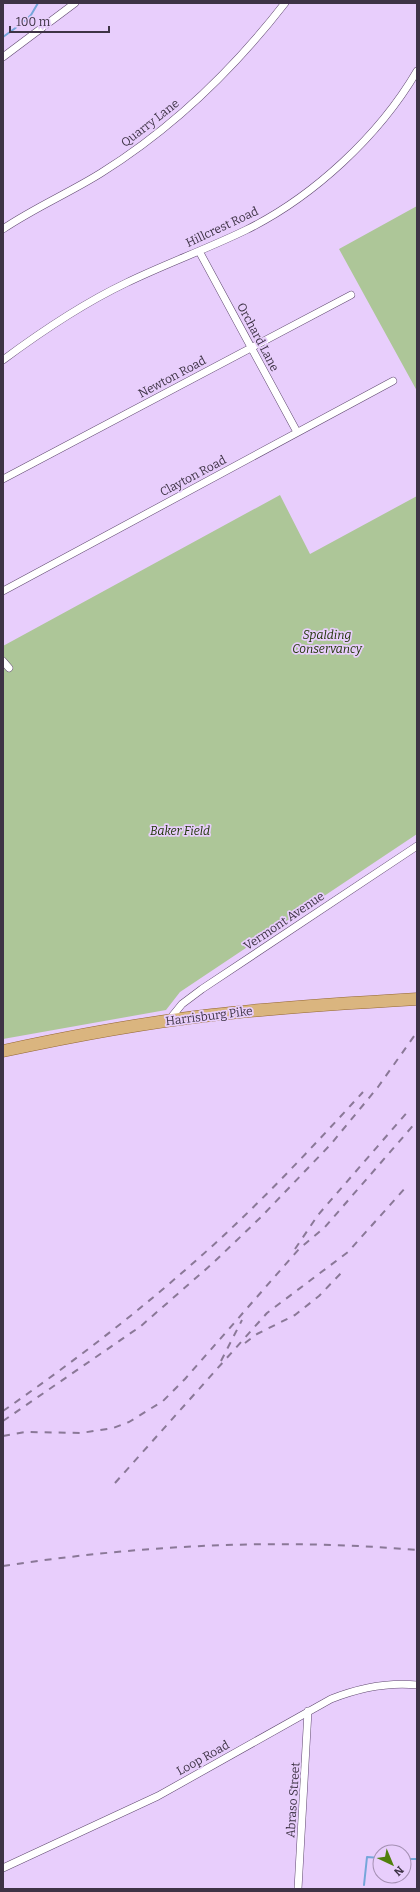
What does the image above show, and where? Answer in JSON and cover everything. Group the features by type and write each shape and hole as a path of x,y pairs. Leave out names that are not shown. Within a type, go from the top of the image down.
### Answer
{"main road":[{"name":"Harrisburg Pike","path":"3,1051 77,1036 169,1021 260,1010 417,999"}],"street":[{"path":"3,57 75,3"},
{"name":"Quarry Lane","path":"3,229 102,172 174,119 226,73 284,3"},
{"name":"Hillcrest Road","path":"3,360 62,319 103,295 246,230 271,216 319,182 366,138 394,104 417,71"},
{"name":"Orchard Lane","path":"199,251 297,432"},
{"name":"Newton Road","path":"3,479 351,295"},
{"name":"Clayton Road","path":"3,591 393,381"},
{"path":"3,661 9,668"},
{"name":"Vermont Avenue","path":"169,1021 182,1004 202,989 417,846"},
{"name":"Loop Road","path":"3,1868 158,1796 331,1699 357,1690 390,1684 417,1685"},
{"name":"Abraso Street","path":"298,1889 308,1712"}],"green space":[{"path":"417,206 417,391 339,249"},
{"name":"Baker Field","path":"280,495 310,554 417,496 417,834 180,992 166,1010 3,1039 3,646"}],"waterway":[{"path":"25,21 31,15 38,3"},
{"path":"3,37 21,24"},
{"path":"364,1885 367,1857 372,1857"},
{"path":"412,1859 417,1859"}],"railway":[{"path":"3,1421 141,1326 213,1263 261,1217 331,1144 378,1087 417,1032"},
{"path":"3,1411 100,1340 215,1244 301,1159 363,1092"},
{"path":"295,1249 318,1215 410,1109"},
{"path":"3,1436 25,1432 81,1433 113,1428 129,1422 163,1401 185,1379 299,1249 325,1227 417,1121"},
{"path":"115,1483 267,1313 348,1252 407,1186"},
{"path":"245,1343 257,1334 295,1315 319,1296 344,1270"},
{"path":"221,1361 242,1320"},
{"path":"3,1566 106,1553 261,1544 313,1544 417,1550"}],"park label":[{"name":"Spalding Conservancy","path":"327,642"}]}
